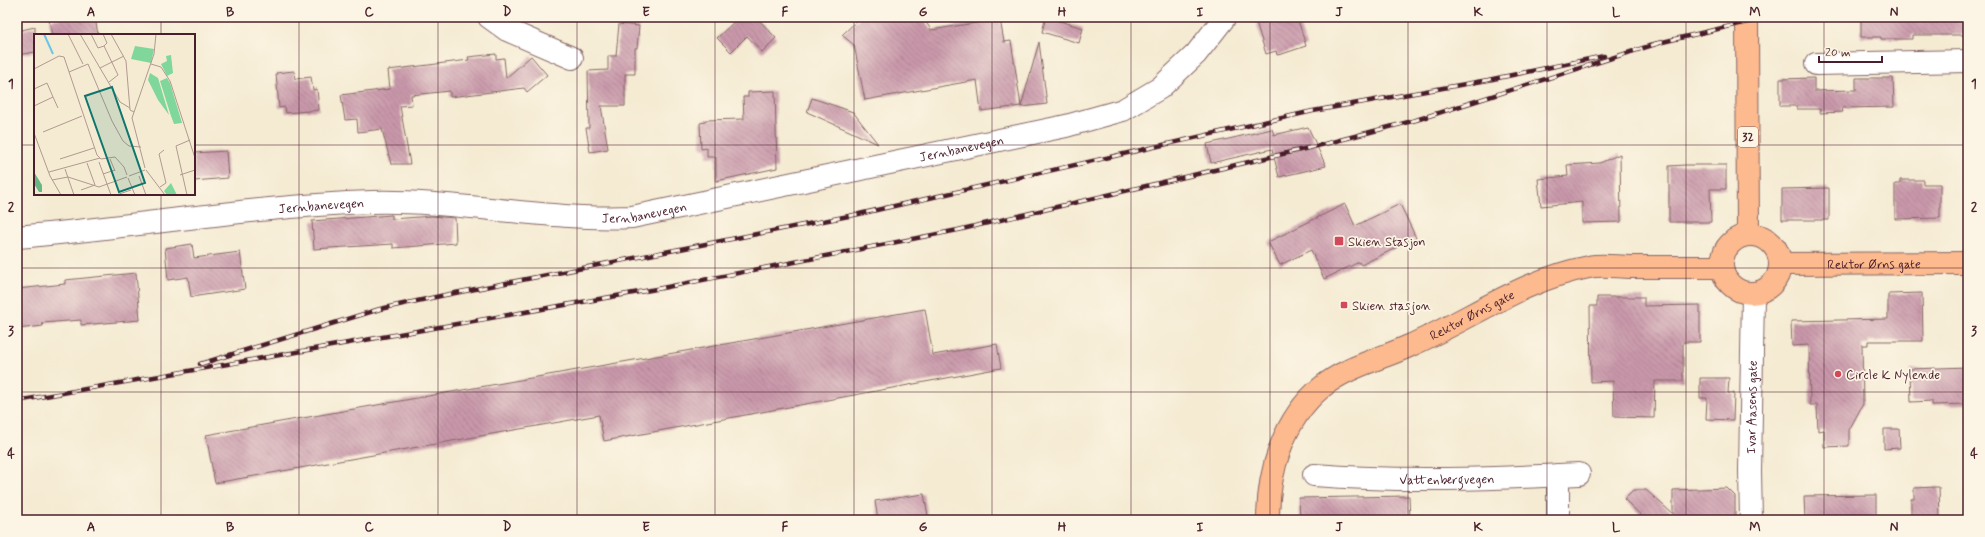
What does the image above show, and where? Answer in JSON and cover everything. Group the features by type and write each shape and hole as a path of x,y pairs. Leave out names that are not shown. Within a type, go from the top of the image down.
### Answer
{"main road":[{"name":"32","path":"1747,17 1748,235"},
{"path":"1748,235 1766,239 1778,252 1780,264 1777,277 1770,286 1753,294 1744,293 1728,284 1724,276 1722,258 1732,242 1748,235"},
{"name":"Rektor Ørns gate","path":"1780,264 1968,263"},
{"name":"Rektor Ørns gate","path":"1268,520 1269,488 1274,466 1290,424 1322,387 1339,376 1410,346 1539,281 1564,272 1591,266 1722,267"}],"street":[{"path":"489,17 506,30 572,58"},
{"name":"Jernbanevegen","path":"17,237 294,207 373,202 430,202 598,218 632,217 1066,126 1123,110 1160,88 1196,54 1225,17"},
{"path":"1816,64 1968,61"},
{"name":"Ivar Aasens gate","path":"1751,520 1750,471 1753,294"},
{"name":"Vattenbergvegen","path":"1314,475 1358,479 1418,480 1568,474 1558,520"}],"building":[{"path":"66,17 95,17 98,34 52,34 49,20"},
{"path":"739,17 756,17 776,38 762,52 747,36 731,52 717,38"},
{"path":"861,17 912,17 913,20 926,22 931,30 1000,19 1004,42 1011,41 1021,106 981,111 977,80 865,100 854,45 842,35"},
{"path":"1046,17 1083,28 1079,43 1042,32"},
{"path":"1272,17 1297,17 1306,46 1277,55 1276,51 1266,54 1256,22"},
{"path":"1861,17 1968,17 1968,35 1912,35 1912,39 1881,39 1881,37 1861,37"},
{"path":"619,24 639,26 637,48 635,48 635,74 625,74 625,106 601,106 608,149 590,152 586,128 589,128 588,71 608,70 608,56 616,56"},
{"path":"35,27 34,52 17,55 17,31"},
{"path":"1039,42 1047,104 1021,107"},
{"path":"496,54 496,59 504,58 506,78 531,56 547,75 527,92 524,88 450,97 450,91 411,95 412,105 400,106 410,164 391,164 382,129 358,132 357,119 345,120 341,95 390,89 388,70 469,60 468,57"},
{"path":"294,71 295,79 311,77 313,90 317,89 319,110 286,113 285,107 279,108 276,73"},
{"path":"1814,78 1814,91 1856,90 1856,78 1893,78 1894,107 1842,108 1843,112 1820,113 1820,109 1797,109 1797,106 1780,106 1780,79"},
{"path":"775,91 777,168 716,181 716,157 707,157 707,148 701,149 700,123 705,122 705,120 744,119 743,97 748,97 748,92"},
{"path":"812,98 853,112 878,144 807,112"},
{"path":"1308,127 1326,166 1279,177 1272,149 1211,163 1207,144 1272,129 1274,135"},
{"path":"226,151 228,178 195,181 195,153"},
{"path":"1620,154 1621,222 1582,223 1582,202 1541,206 1538,179 1568,176 1567,165 1600,163"},
{"path":"1726,165 1726,189 1710,189 1711,222 1669,222 1669,166"},
{"path":"1900,180 1923,180 1923,184 1940,184 1940,218 1895,219 1895,184 1900,184"},
{"path":"1829,188 1829,220 1782,220 1782,189"},
{"name":"Skien Stasjon","path":"1345,204 1355,226 1400,204 1416,238 1361,265 1359,262 1324,279 1311,250 1280,265 1268,242"},
{"path":"392,215 392,219 432,216 455,218 456,243 393,248 393,244 314,249 312,221"},
{"path":"192,244 194,258 240,252 245,289 191,297 188,277 168,280 165,248"},
{"path":"136,273 140,320 81,325 81,320 42,323 43,326 17,329 17,289 65,284 65,280"},
{"path":"1922,293 1923,341 1868,341 1868,345 1862,345 1863,404 1849,430 1849,446 1824,447 1824,430 1818,431 1817,405 1810,405 1809,345 1792,346 1791,321 1888,319 1888,294"},
{"path":"1597,297 1644,297 1644,306 1700,305 1700,342 1683,342 1683,381 1655,381 1654,418 1614,417 1613,381 1591,382 1590,306 1597,306"},
{"path":"925,309 933,355 997,344 1001,368 604,441 599,415 215,483 206,435"},
{"path":"1968,367 1968,404 1932,405 1932,401 1911,402 1910,369"},
{"path":"1700,378 1729,378 1728,393 1734,393 1733,420 1706,419 1707,398 1700,398"},
{"path":"1884,429 1899,429 1900,448 1884,449"},
{"path":"1939,487 1940,520 1911,520 1911,499 1914,499 1914,488"},
{"path":"1727,488 1735,496 1735,520 1646,520 1624,499 1633,490 1646,490 1673,514 1673,490"},
{"path":"924,494 928,516 902,520 878,520 875,501"},
{"path":"1876,495 1876,520 1805,520 1804,496"},
{"path":"1409,496 1410,520 1300,520 1299,498"}],"railway":[{"path":"1654,44 1769,17"},
{"path":"17,401 662,288 958,230 1317,146 1416,120 1659,43"},
{"path":"200,364 380,309 859,214 1313,111 1488,80 1604,56"}],"place":[{"name":"Skien Stasjon","path":"1339,241"},
{"name":"Skien stasjon","path":"1344,305"},
{"name":"Circle K Nylende","path":"1838,374"}]}
